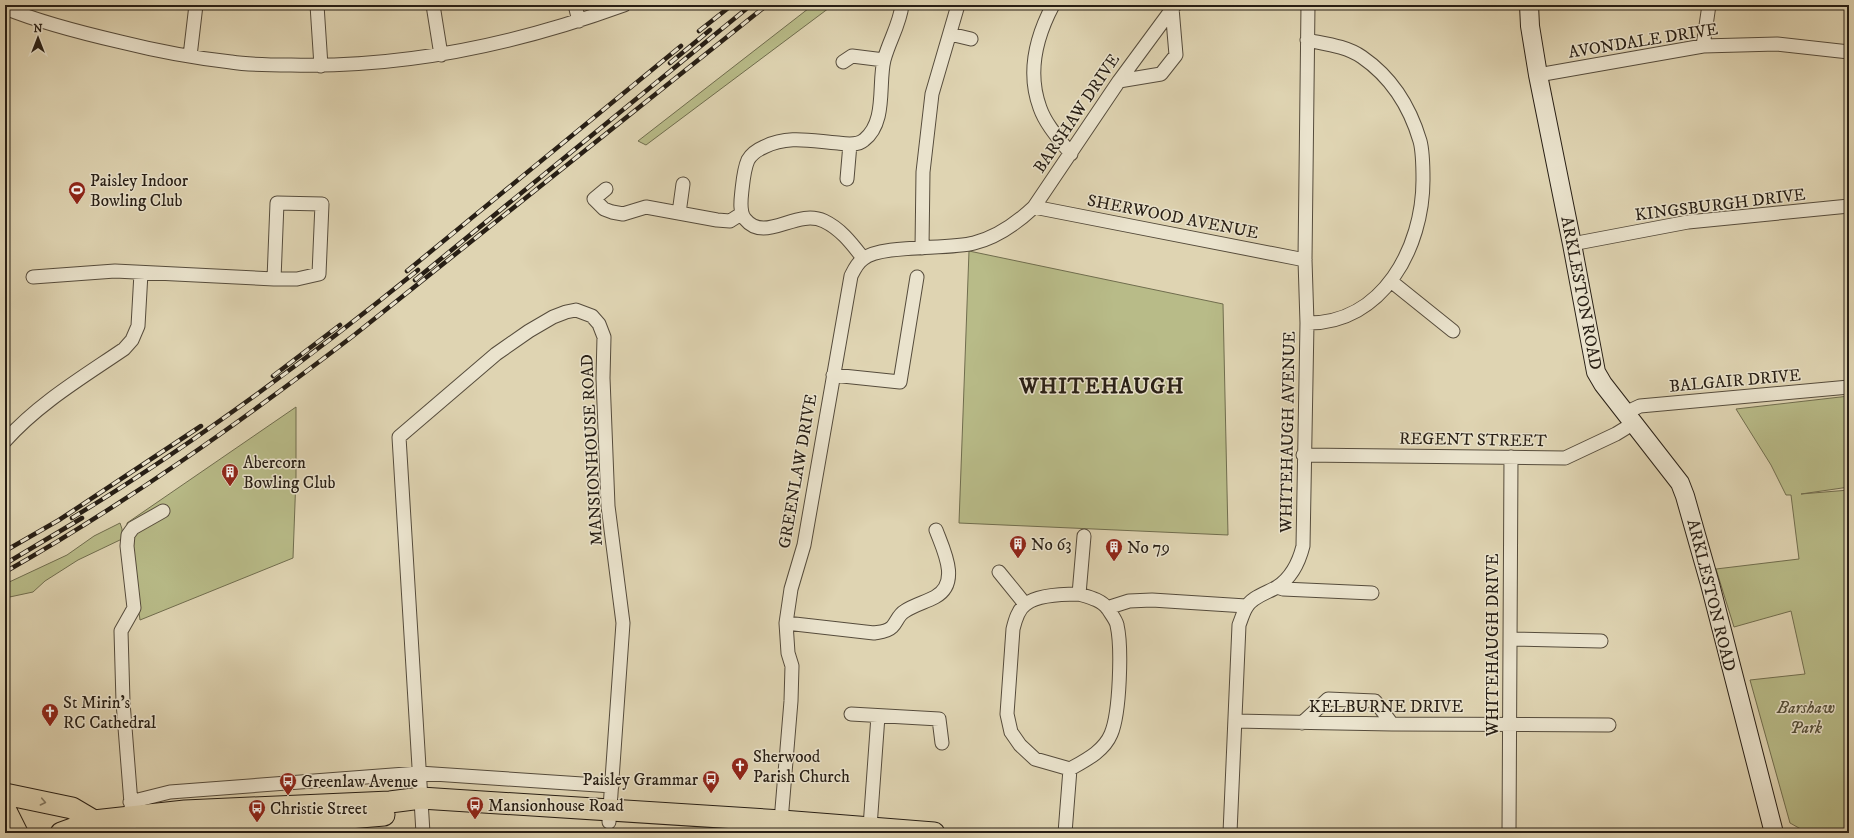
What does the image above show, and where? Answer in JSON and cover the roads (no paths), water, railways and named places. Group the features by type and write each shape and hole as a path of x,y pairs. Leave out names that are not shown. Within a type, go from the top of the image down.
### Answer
{"main road":[{"path":"5,794 72,808 101,827"},
{"path":"61,833 101,827 132,816 186,823 246,810 341,819 390,802 738,827 778,829 870,827 934,833"},
{"path":"5,809 17,833"}],"street":[{"path":"190,56 196,5"},
{"path":"317,5 321,66"},
{"path":"432,5 441,55"},
{"path":"575,5 579,21"},
{"path":"10,8 78,32 190,56 232,63 321,66 364,64 441,55 522,38 579,21 624,5"},
{"path":"902,5 884,60 878,112 874,129 864,140 850,144 787,139 775,141 754,152 748,161 741,196 741,214 745,220 754,227 762,230 800,218 817,219 824,221 846,236 863,258 879,252 922,248 922,184 932,94 958,5"},
{"path":"1053,5 1046,18 1035,50 1033,68 1034,86 1040,109 1052,130 1071,154"},
{"name":"WHITEHAUGH AVENUE","path":"1246,606 1260,595 1277,587 1294,569 1300,558 1303,546 1303,455 1307,323 1305,260 1308,5"},
{"name":"ARKLESTON ROAD","path":"1529,5 1530,26 1538,75 1596,372 1603,384 1680,483 1685,496 1774,833"},
{"path":"1703,46 1709,5"},
{"path":"1119,81 1161,74 1176,55 1173,6"},
{"name":"BARSHAW DRIVE","path":"922,248 974,243 1000,233 1019,221 1034,207 1119,81 1173,6"},
{"path":"950,34 971,39"},
{"path":"1307,40 1334,45 1361,56 1391,82 1402,99 1420,141 1423,169 1423,200 1415,238 1392,282 1355,312 1328,322 1307,323"},
{"name":"AVONDALE DRIVE","path":"1538,75 1703,46 1776,44 1849,52"},
{"path":"843,62 852,56 884,60"},
{"path":"847,179 850,144"},
{"path":"679,213 683,184"},
{"path":"606,189 594,199 604,209 612,212 623,214 646,207 730,221 741,214"},
{"path":"33,277 115,271 274,279 297,279 319,274 322,204 277,203 274,279"},
{"name":"KINGSBURGH DRIVE","path":"1572,244 1688,222 1849,206"},
{"name":"SHERWOOD AVENUE","path":"1034,207 1305,260"},
{"name":"GREENLAW DRIVE","path":"778,829 792,666 788,653 786,623 791,589 804,545 851,276 863,258"},
{"path":"5,440 40,406 124,349 132,340 138,326 142,273"},
{"path":"833,375 900,382 917,277"},
{"path":"1392,282 1453,331"},
{"name":"MANSIONHOUSE ROAD","path":"419,773 399,437 496,354 529,331 553,317 576,310 592,316 599,324 604,337 603,378 608,506 623,623 609,817"},
{"name":"BALGAIR DRIVE","path":"1629,418 1640,406 1849,387"},
{"name":"REGENT STREET","path":"1303,455 1565,458 1616,434 1629,418"},
{"name":"WHITEHAUGH DRIVE","path":"1509,833 1511,724 1511,457"},
{"path":"163,511 133,528 128,535 127,546 134,608 121,631 123,702 132,816 170,792 419,773 612,786"},
{"path":"786,623 874,633 886,631 892,627 904,611 937,596 944,588 949,577 949,567 936,530"},
{"path":"1079,594 1084,536"},
{"path":"999,572 1025,604"},
{"path":"1277,587 1283,589 1372,593"},
{"path":"1079,594 1095,599 1107,608 1117,624 1119,644 1117,712 1111,735 1094,755 1070,769 1035,759 1020,745 1012,732 1008,720 1007,714 1013,629 1017,616 1025,604 1044,598 1079,594"},
{"path":"1107,608 1129,601 1152,600 1246,606 1240,625 1230,833"},
{"path":"1510,639 1601,641"},
{"path":"1302,723 1328,699 1375,701 1392,724"},
{"path":"851,714 939,718 942,743"},
{"path":"870,827 878,716"},
{"name":"KELBURNE DRIVE","path":"1235,721 1392,724 1609,725"},
{"path":"1065,833 1070,769"},
{"path":"419,773 423,833"}],"railway":[{"path":"699,31 732,5"},
{"path":"415,280 751,5"},
{"path":"5,572 95,518 183,460 311,368 767,5"},
{"path":"670,63 710,30"},
{"path":"407,271 681,46"},
{"path":"72,518 162,461 250,400 335,336 418,270"},
{"path":"273,376 340,325"},
{"path":"5,551 59,520 201,426"},
{"path":"5,564 82,518"}],"place":[{"name":"Paisley Indoor Bowling Club","path":"77,205"},
{"name":"Abercorn Bowling Club","path":"230,487"},
{"name":"No 63","path":"1018,559"},
{"name":"No 79","path":"1114,562"},
{"name":"St Mirin's RC Cathedral","path":"50,727"},
{"name":"Sherwood Parish Church","path":"740,781"},
{"name":"Paisley Grammar","path":"711,794"},
{"name":"Greenlaw Avenue","path":"288,796"},
{"name":"Mansionhouse Road","path":"475,820"},
{"name":"Christie Street","path":"257,823"}],"district":[{"name":"WHITEHAUGH","path":"1102,386"}],"park label":[{"name":"Barshaw Park","path":"1806,717"}]}
